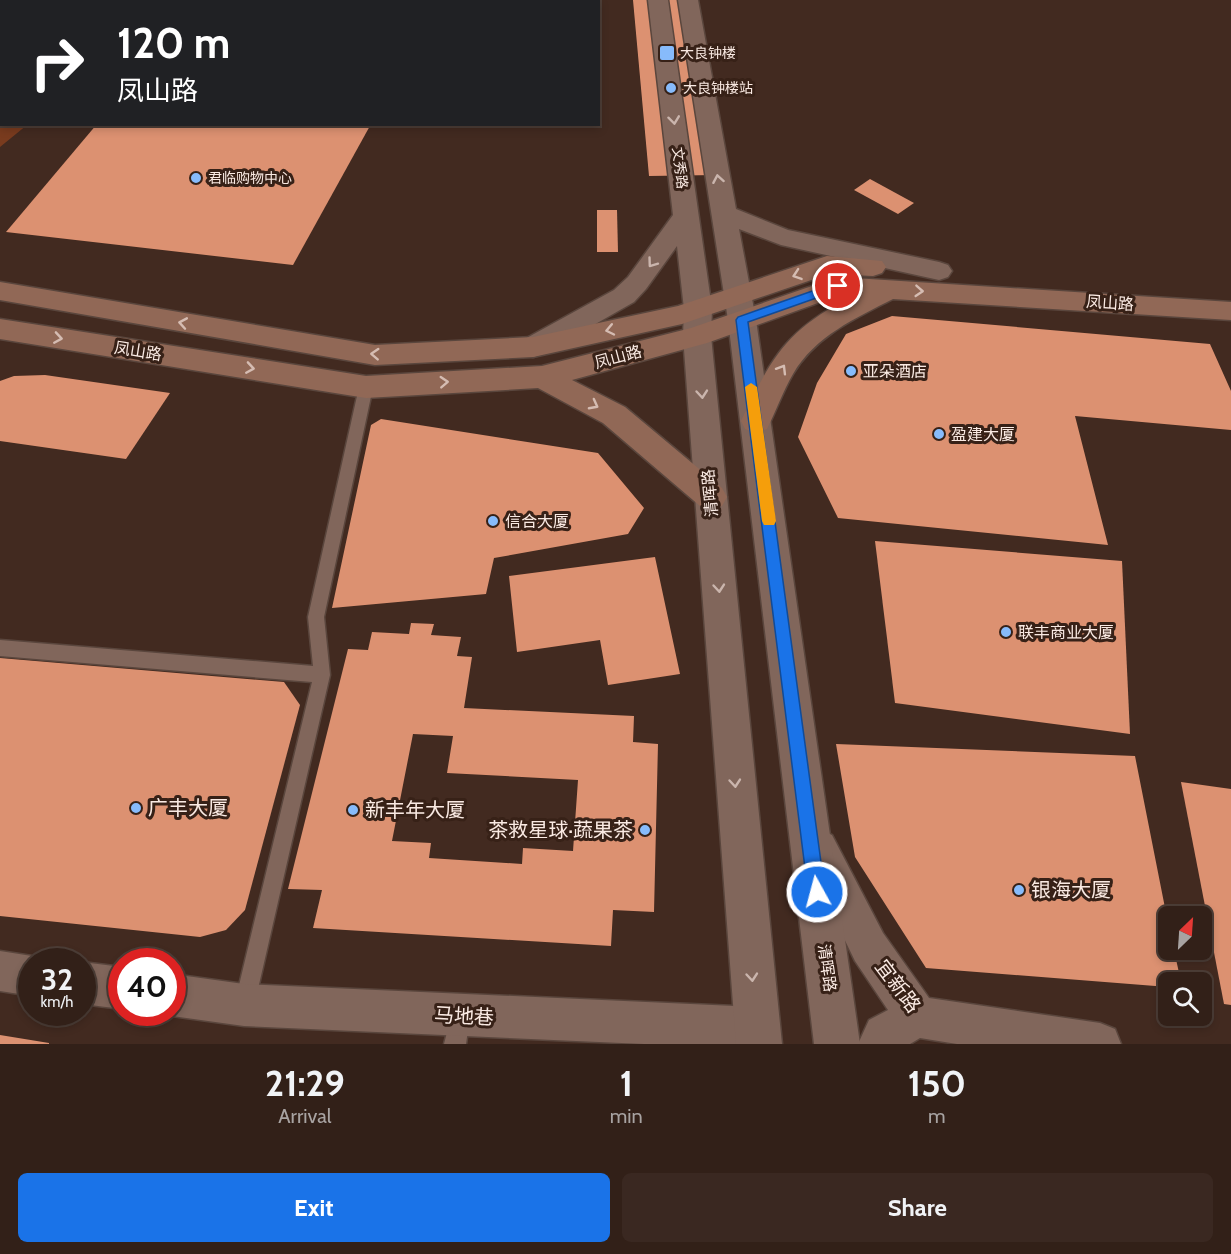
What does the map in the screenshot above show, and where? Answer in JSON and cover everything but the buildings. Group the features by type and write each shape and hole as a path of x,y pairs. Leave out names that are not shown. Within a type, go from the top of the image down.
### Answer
{"main road":[{"name":"凤山路","path":"740,308 827,265 1231,289"},
{"name":"凤山路","path":"0,329 366,387 542,377 740,308 838,286 1231,311"},
{"path":"756,421 777,376 805,338 832,320 889,289"},
{"name":"凤山路","path":"0,291 375,355 533,347 682,315 697,322"},
{"path":"542,377 614,415 711,497"}],"street":[{"name":"文秀路","path":"658,0 686,215 697,322"},
{"path":"688,0 740,308"},
{"path":"724,213 781,237 939,271"},
{"path":"533,347 624,296 637,283 686,215"},
{"name":"清晖路","path":"740,308 837,1044"},
{"name":"清晖路","path":"697,322 758,1036"},
{"name":"宜新路","path":"808,826 869,947 917,1017 1100,1044"},
{"path":"0,971 18,974"},
{"name":"马地巷","path":"186,997 457,1030 758,1036"},
{"path":"879,1044 884,1035 917,1017"}],"lane":[{"path":"244,1005 322,675 316,617 366,387"},
{"path":"0,648 322,675"}],"shaded area":[{"path":"0,126 26,126 0,147"}],"slow traffic":[{"path":"751,387 769,521"}],"place":[{"name":"大良钟楼","path":"667,53"},
{"name":"大良钟楼站","path":"671,88"},
{"name":"君临购物中心","path":"196,178"},
{"name":"亚朵酒店","path":"851,371"},
{"name":"盈建大厦","path":"939,434"},
{"name":"信合大厦","path":"493,521"},
{"name":"联丰商业大厦","path":"1006,632"},
{"name":"广丰大厦","path":"136,808"},
{"name":"新丰年大厦","path":"353,810"},
{"name":"茶救星球·蔬果茶","path":"645,830"},
{"name":"银海大厦","path":"1019,890"}],"route":[{"path":"817,892 742,320 838,286"}]}
